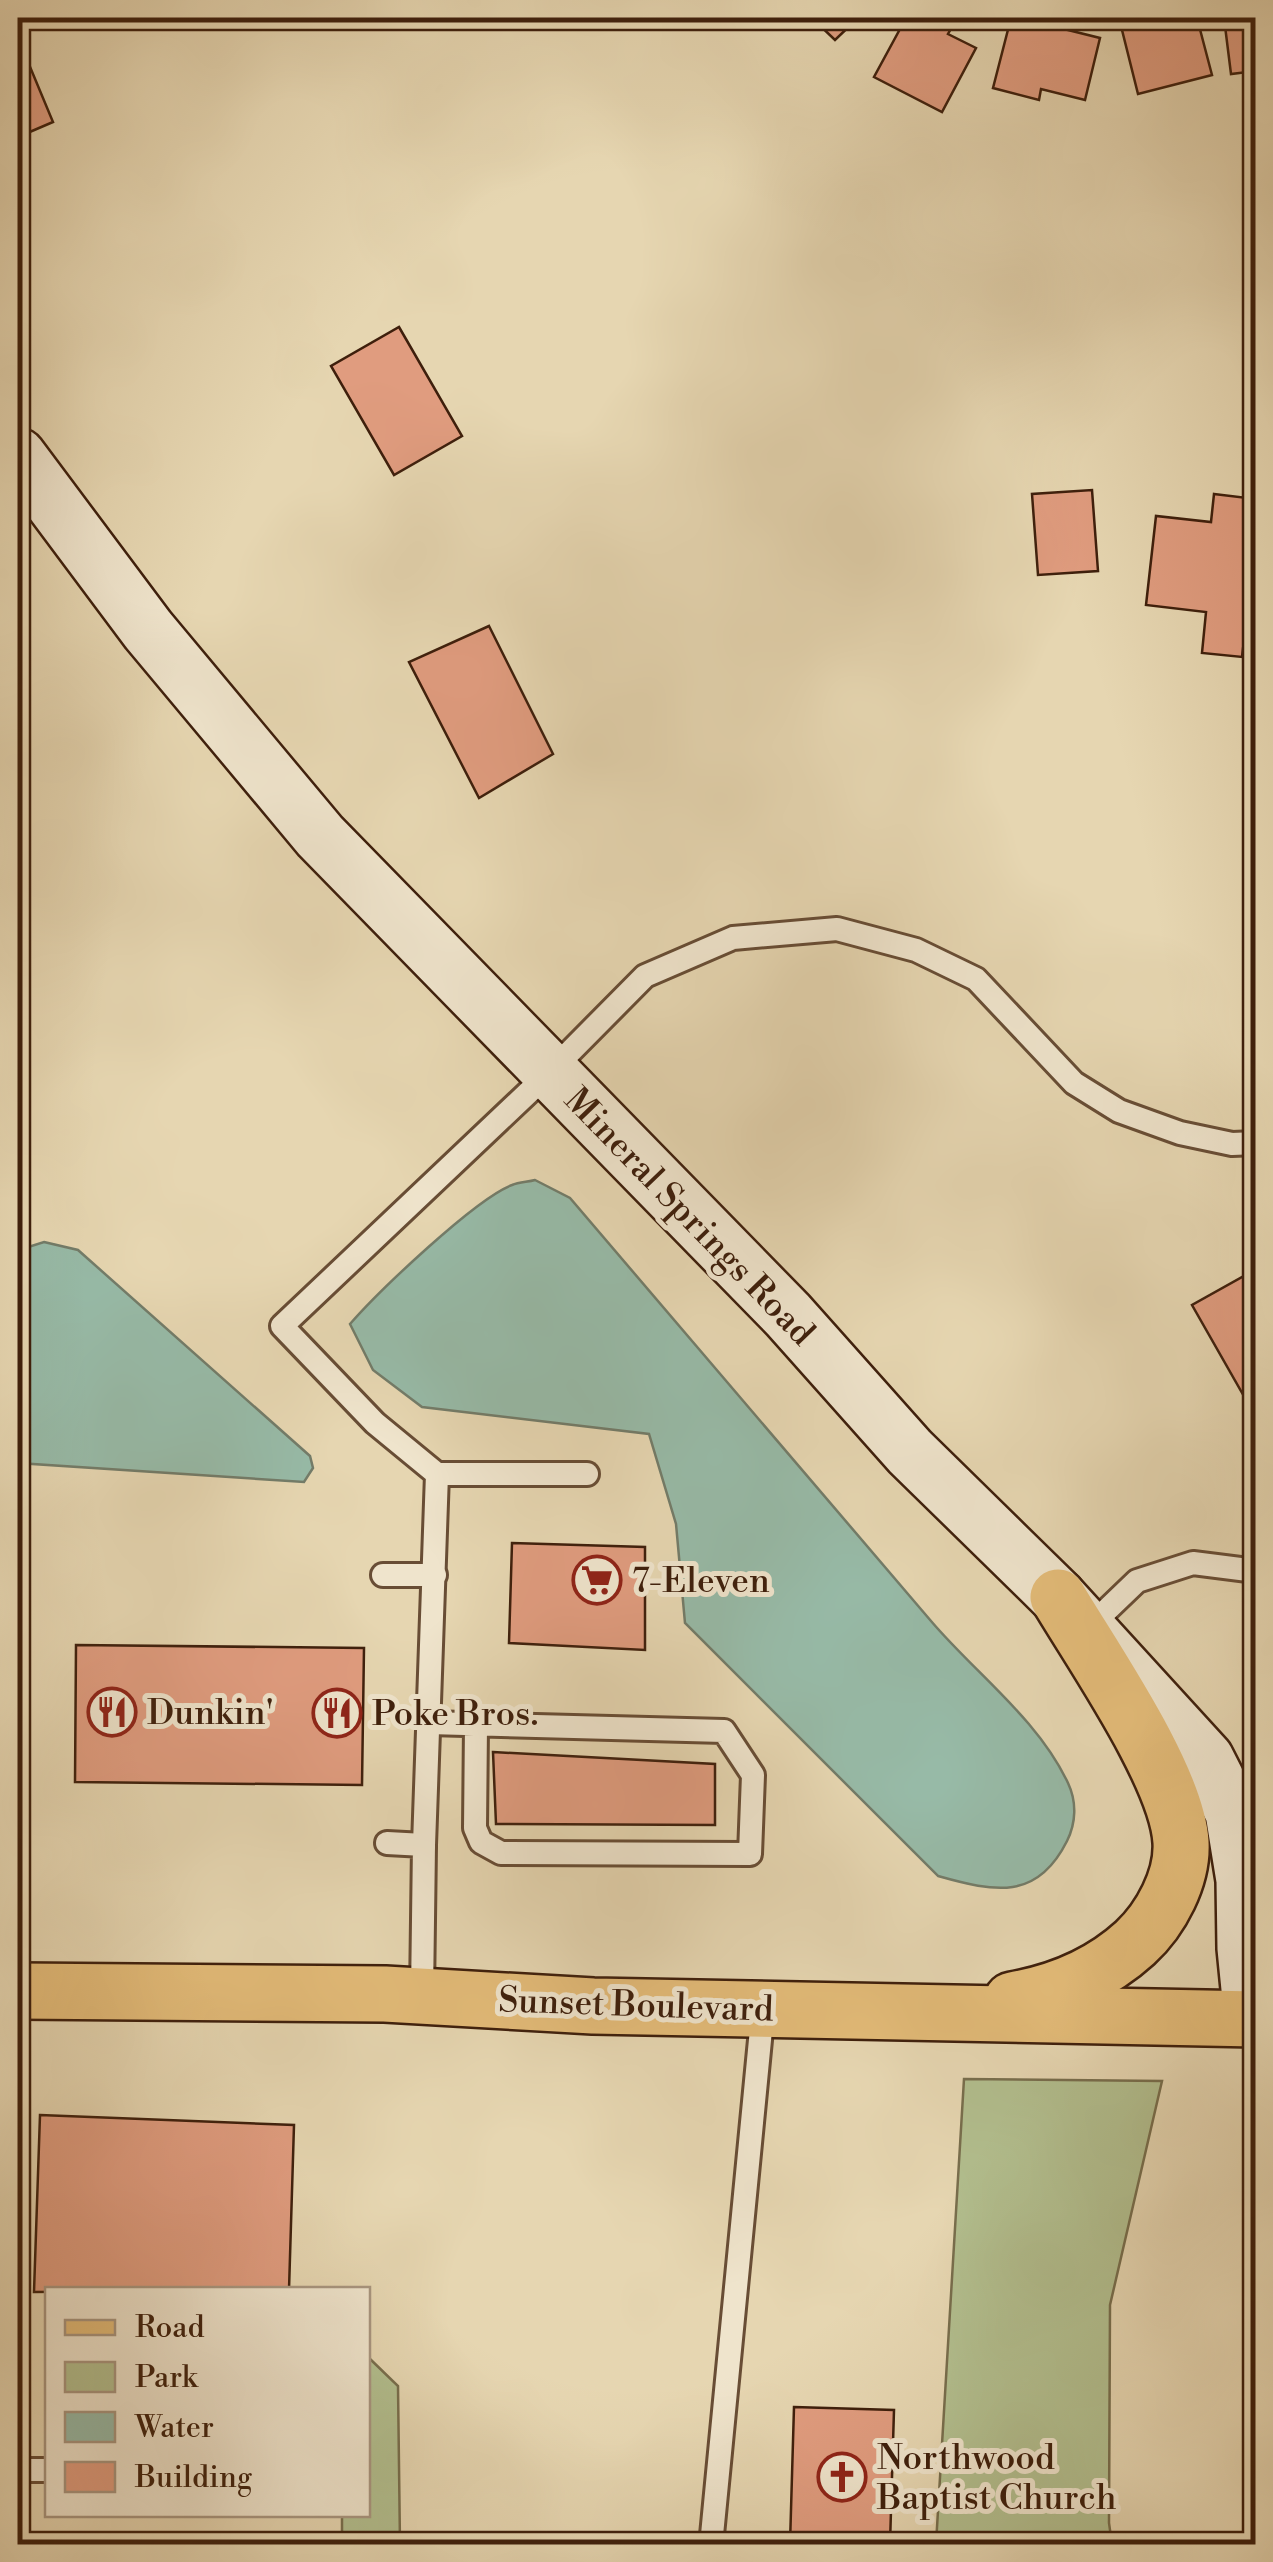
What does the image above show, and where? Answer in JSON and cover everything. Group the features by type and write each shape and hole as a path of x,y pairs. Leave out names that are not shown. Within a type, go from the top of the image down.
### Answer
{"main road":[{"path":"943,2013 1026,1998 1074,1983 1115,1961 1148,1931 1175,1880 1181,1842 1170,1798 1072,1613"},
{"name":"Sunset Boulevard","path":"18,1991 422,1994 594,2006 1254,2019"}],"street":[{"name":"Mineral Springs Road","path":"18,456 148,630 320,836 788,1315 910,1452 1072,1613 1206,1759 1233,1812 1244,1880 1254,2019"}],"lane":[{"path":"587,1474 437,1474 375,1423 282,1326 646,976 733,938 837,929 916,950 976,979 1074,1083 1119,1110 1180,1134 1232,1144 1256,1143"},
{"path":"422,1994 437,1474"},
{"path":"1072,1613 1137,1581 1193,1563 1256,1571"},
{"path":"383,1575 434,1575"},
{"path":"429,1723 476,1724 724,1731 754,1775 750,1854 501,1853 482,1842 475,1828 476,1724"},
{"path":"387,1842 424,1846"},
{"path":"712,2534 763,2009"},
{"path":"18,2470 45,2470"}],"green space":[{"path":"964,2079 1162,2081 1110,2305 1112,2544 936,2544"},
{"path":"370,2359 398,2386 400,2544 342,2544 342,2517 370,2517"}],"water":[{"path":"535,1180 570,1198 931,1621 1040,1738 1068,1783 1074,1812 1067,1841 1042,1874 1028,1883 996,1888 938,1876 685,1623 676,1524 649,1434 422,1407 373,1370 350,1324 475,1208 512,1185"},
{"path":"44,1242 78,1250 310,1456 313,1468 304,1482 18,1463 19,1263 25,1248"}],"building":[{"path":"812,18 858,18 835,40"},
{"path":"906,18 957,18 948,34 976,48 942,112 874,77"},
{"path":"1011,18 1058,18 1056,27 1100,38 1085,100 1041,89 1039,100 993,88"},
{"path":"1119,18 1197,18 1212,75 1138,94"},
{"path":"1224,18 1256,18 1256,71 1231,74"},
{"path":"18,38 53,122 18,137"},
{"path":"399,327 462,436 394,475 331,366"},
{"path":"1092,490 1098,571 1038,575 1032,494"},
{"path":"1214,494 1256,499 1256,598 1249,598 1242,657 1202,653 1206,612 1146,605 1156,516 1211,522"},
{"path":"489,626 553,754 479,798 409,662"},
{"path":"1244,1276 1256,1295 1256,1401 1249,1405 1192,1305"},
{"path":"512,1543 645,1547 645,1650 509,1643"},
{"path":"76,1645 364,1648 362,1785 75,1782"},
{"path":"493,1752 715,1764 715,1825 496,1824"},
{"path":"40,2115 294,2125 289,2287 45,2287 45,2292 34,2292"},
{"path":"1249,2351 1256,2351 1256,2498 1249,2498"},
{"name":"Northwood Baptist Church","path":"794,2407 894,2410 890,2544 790,2544"}],"place":[{"name":"7-Eleven","path":"597,1580"},
{"name":"Dunkin'","path":"112,1712"},
{"name":"Poke Bros.","path":"337,1713"},
{"name":"Northwood Baptist Church","path":"842,2477"}]}
